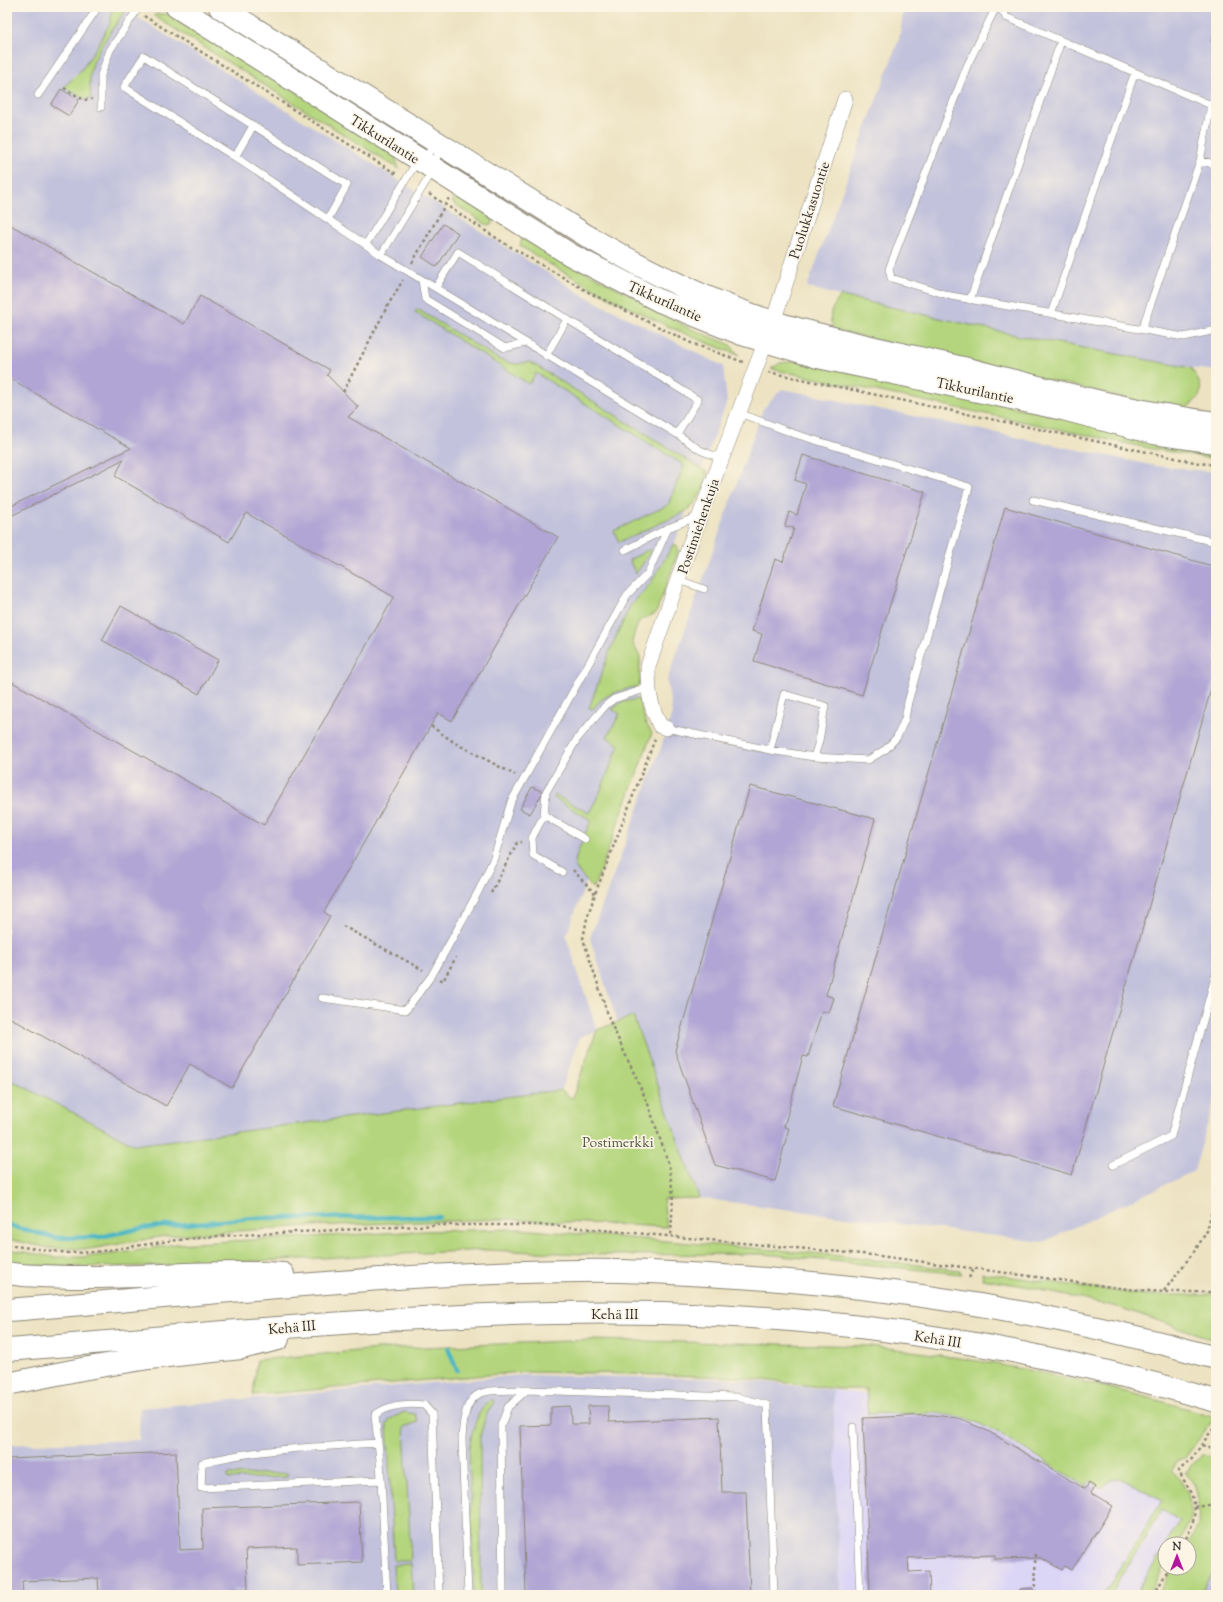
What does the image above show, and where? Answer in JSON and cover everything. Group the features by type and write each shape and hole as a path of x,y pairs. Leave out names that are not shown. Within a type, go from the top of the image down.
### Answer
{"main road":[{"name":"Tikkurilantie","path":"177,7 572,255 660,301 766,342 818,357 1063,409 1154,433 1216,442"},
{"name":"Tikkurilantie","path":"220,7 587,236 639,266 686,290 773,322 838,340 900,353 1122,408 1168,417 1216,423"},
{"path":"7,1273 26,1276 108,1277 242,1272 366,1280"},
{"path":"7,1310 366,1280 508,1272 659,1272 786,1280 912,1293 1046,1316 1210,1357"},
{"name":"Kehä III","path":"7,1350 333,1324 514,1314 661,1313 772,1319 933,1337 1042,1357 1120,1374 1216,1401"},
{"path":"7,1384 82,1369 149,1358 241,1348 333,1324"}],"street":[{"name":"Puolukkasuontie","path":"773,322 845,99"},
{"name":"Postimiehenkuja","path":"666,728 660,726 650,705 648,688 650,660 700,516 773,322"}],"lane":[{"path":"38,95 98,7"},
{"path":"101,107 101,75 110,50 139,7"},
{"path":"996,7 967,66 889,269 891,278 951,296 970,300 1184,336 1216,330"},
{"path":"1000,7 1006,17 1213,105 1200,161 1142,329"},
{"path":"970,300 1061,41"},
{"path":"328,219 347,185 144,56 124,87 235,157 381,255 409,270 422,280 436,287 524,343 677,434 700,450 722,459"},
{"path":"1051,314 1135,72"},
{"path":"235,157 253,126"},
{"path":"366,244 439,145"},
{"path":"381,255 426,164 439,145"},
{"path":"1200,161 1216,164"},
{"path":"436,287 458,252 698,400 677,434"},
{"path":"422,280 425,299 505,348 524,343"},
{"path":"546,356 567,319"},
{"path":"666,728 770,750 814,757 868,760 886,750 897,737 905,719 908,702 969,487 795,434 739,413"},
{"path":"1033,500 1216,542"},
{"path":"625,550 668,528 700,516"},
{"path":"322,998 406,1010 432,975 478,892 494,858 511,802 627,595 648,573 668,528"},
{"path":"679,580 704,589"},
{"path":"562,872 533,855 532,838 544,815 546,792 577,739 606,705 614,699 648,688"},
{"path":"770,750 784,694 825,706 819,741 814,757"},
{"path":"544,815 585,839"},
{"path":"1113,1165 1171,1136 1216,974"},
{"path":"503,1595 501,1425 508,1407 527,1390"},
{"path":"468,1595 462,1440 463,1421 468,1403 473,1396 490,1391 527,1390 736,1397 767,1405 774,1595"},
{"path":"388,1595 381,1480 375,1415 381,1410 390,1407 414,1404 424,1405 432,1414 439,1595"},
{"path":"853,1427 860,1595"},
{"path":"378,1443 294,1448 225,1457 202,1463 201,1488 381,1480"}],"path":[{"path":"343,392 394,296"},
{"path":"431,726 455,743 513,774"},
{"path":"653,743 595,894 584,939 610,1021 648,1104 669,1165 673,1195 671,1236"},
{"path":"562,872 573,870 595,894"},
{"path":"1164,1292 1196,1249 1207,1231 1216,1195"},
{"path":"7,1245 62,1252 94,1252 190,1238 438,1225 548,1225 872,1254 1127,1289 1164,1292 1216,1292"},
{"path":"969,1278 974,1268"},
{"path":"1188,1536 1192,1528 1195,1507 1192,1492 1178,1471 1190,1460 1216,1424"},
{"path":"1202,1445 1216,1451"},
{"path":"1195,1507 1216,1504"},
{"path":"1035,1554 1036,1595"},
{"path":"1154,1595 1165,1576"}],"shaded area":[{"path":"7,7 121,7 586,297 723,366 727,401 650,610 637,611 626,642 634,653 639,743 566,936 597,1030 580,1037 561,1090 135,1145 7,1078"},
{"path":"904,7 1216,7 1216,371 1176,366 1020,336 857,301 807,287 899,39"},
{"path":"782,389 1156,466 1216,472 1216,1094 1194,1171 1043,1242 699,1198 633,1016 617,1021 590,938 660,750 672,713 667,681 763,409"},
{"path":"524,1375 735,1379 833,1390 840,1595 7,1595 7,1445 139,1440 140,1408"},
{"path":"833,1390 971,1409 1188,1506 1176,1536 1157,1536 1157,1572 1144,1595 840,1595"},
{"path":"1216,1565 1216,1595 1200,1595"}],"green space":[{"path":"115,7 121,7 126,10 99,50 90,76 91,98 84,99 64,87 83,68 98,45 110,23 112,11"},
{"path":"156,14 168,14 180,17 394,154 399,169 154,16"},
{"path":"456,191 493,220 491,224 488,225 484,223 453,203 452,197"},
{"path":"522,238 663,312 686,327 729,344 739,355 654,320 599,292 520,246"},
{"path":"841,296 1020,336 1191,368 1199,382 1200,393 1194,402 1181,411 834,330 831,320 831,312"},
{"path":"417,309 500,360 515,364 530,362 707,472 705,484 695,502 681,514 619,542 614,531 668,505 684,465 536,373 529,384 415,312"},
{"path":"797,361 1216,450 1216,459 1158,450 771,369 780,363"},
{"path":"674,543 678,548 678,553 656,613 639,621 632,642 640,657 640,683 638,686 619,691 602,699 593,709 589,708 611,648 630,606 650,584"},
{"path":"650,549 651,551 636,574 629,560"},
{"path":"639,699 645,722 652,733 594,887 592,888 578,871 575,864 578,852 591,820 554,798 555,795 589,813 600,792 619,745 607,737 620,714 612,709 622,702"},
{"name":"Postimerkki","path":"633,1016 699,1198 663,1199 667,1227 505,1219 311,1226 165,1236 90,1249 49,1248 7,1239 7,1078 135,1145 561,1090 572,1099 597,1030"},
{"path":"519,1229 812,1253 960,1270 961,1274 763,1254 607,1255 486,1250 155,1266 72,1267 7,1264 7,1249 55,1257 82,1257 123,1253 176,1244 422,1231"},
{"path":"983,1273 1146,1295 1216,1295 1216,1340 1118,1307 1043,1291 1042,1289 982,1279"},
{"path":"592,1340 870,1346 914,1351 1044,1373 1173,1404 1215,1417 1185,1458 1176,1461 1171,1471 1181,1481 1190,1501 1191,1515 1184,1533 1182,1536 1171,1536 1180,1521 1162,1510 1110,1595 1104,1594 1162,1501 1119,1478 1112,1479 1102,1488 1090,1481 1085,1486 997,1432 967,1418 935,1413 868,1414 866,1389 837,1389 736,1377 522,1372 253,1395 257,1360 378,1349"},
{"path":"492,1399 494,1402 486,1415 480,1437 481,1595 474,1595 469,1449 473,1429 478,1415"},
{"path":"404,1412 415,1414 418,1422 404,1427 411,1561 394,1561 387,1425 390,1419"},
{"path":"1204,1454 1216,1458 1216,1565 1200,1595 1158,1595 1169,1576 1197,1576 1197,1536 1192,1536 1198,1526 1199,1504 1195,1486 1186,1473 1192,1464"},
{"path":"287,1473 287,1477 228,1479 228,1475"},
{"path":"1157,1559 1157,1576 1159,1576 1148,1595 1135,1595"},
{"path":"411,1564 413,1595 395,1595 393,1565"}],"building":[{"path":"1216,28 1216,52 1211,41"},
{"path":"61,89 79,100 69,116 51,105"},
{"path":"7,223 184,324 200,296 330,370 327,375 358,407 348,417 558,537 452,721 438,713 324,912 330,916 232,1088 190,1064 166,1106 7,1016 7,679 264,825 394,597 246,513 229,542 115,476 124,459 7,518 7,508 131,448 7,377"},
{"path":"443,224 458,233 437,267 422,257"},
{"path":"803,455 925,492 862,695 754,661 762,634 752,631 775,559 783,562 794,528 785,526 789,512 797,515 806,484 795,480"},
{"path":"1005,507 1216,567 1216,672 1072,1175 833,1106"},
{"path":"121,606 218,660 199,694 102,640"},
{"path":"750,786 875,819 826,995 834,998 829,1013 822,1011 808,1057 803,1056 784,1127 789,1128 775,1181 715,1165 675,1051"},
{"path":"532,787 543,792 530,814 520,809"},
{"path":"570,1406 571,1424 589,1424 588,1406 608,1406 609,1422 719,1417 722,1492 746,1492 750,1595 526,1595 520,1426 551,1425 551,1407"},
{"path":"933,1415 958,1418 988,1431 1085,1489 1089,1483 1095,1487 1091,1493 1113,1506 1072,1570 1065,1566 1062,1570 1041,1558 995,1559 995,1555 908,1558 909,1572 929,1571 930,1595 870,1595 863,1418"},
{"path":"176,1452 180,1550 203,1549 202,1508 359,1502 362,1562 297,1565 297,1547 246,1549 248,1589 232,1589 232,1595 99,1595 98,1578 22,1581 23,1595 7,1595 7,1459"},
{"path":"1033,1588 1034,1595 1021,1595 1020,1589"}],"waterway":[{"path":"7,1225 57,1238 100,1237 142,1228 253,1218 439,1217"},
{"path":"448,1348 457,1370"}]}
